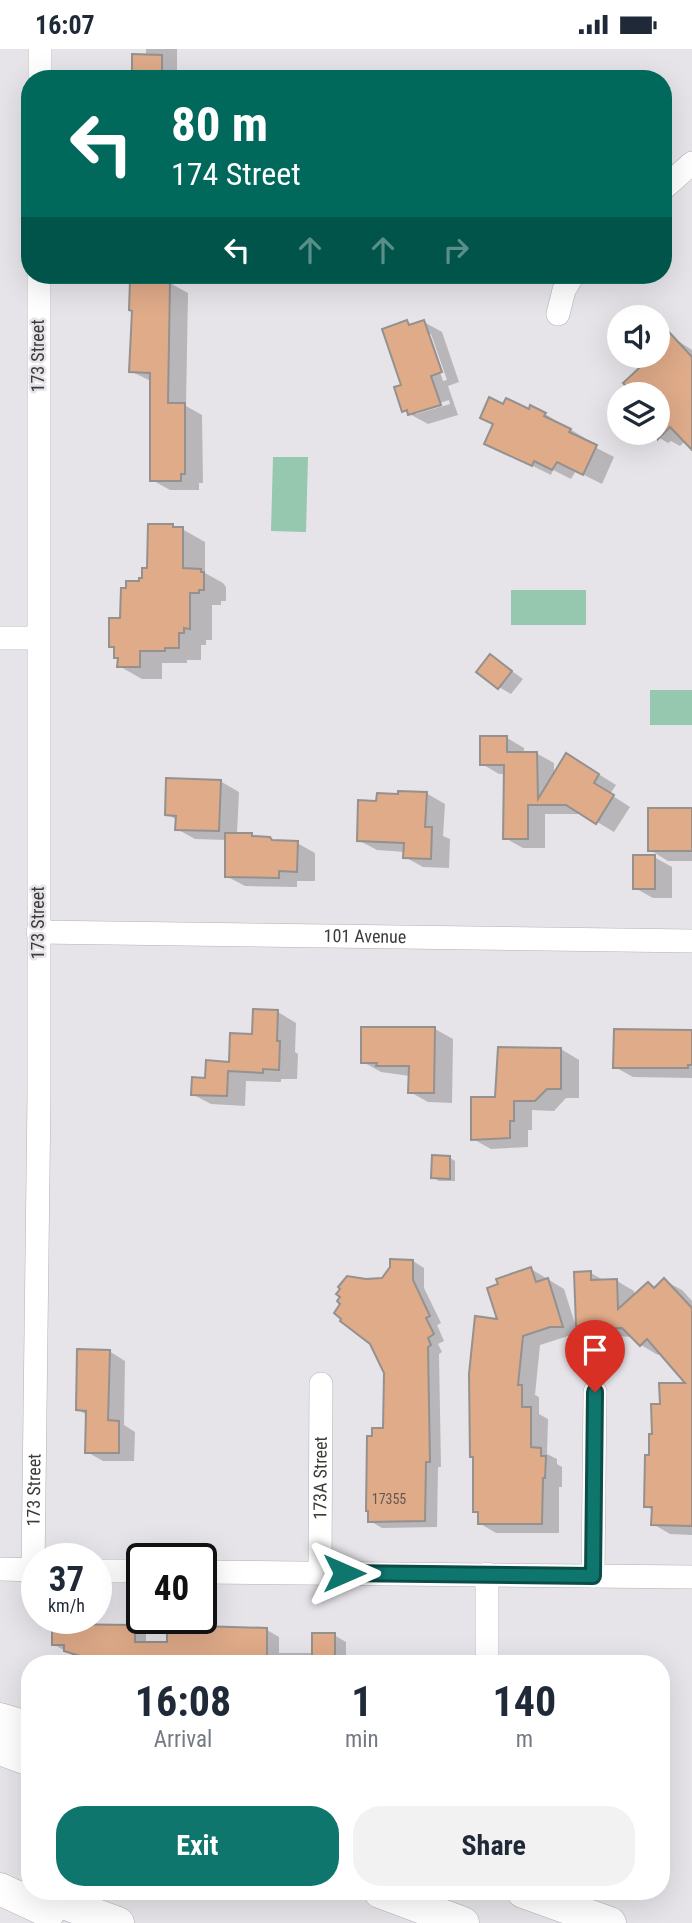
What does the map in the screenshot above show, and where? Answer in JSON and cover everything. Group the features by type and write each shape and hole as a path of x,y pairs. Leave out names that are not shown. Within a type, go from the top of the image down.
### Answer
{"highway":[{"path":"0,1719 21,1725"},
{"path":"0,1749 21,1757"},
{"path":"0,1879 21,1887"},
{"path":"0,1889 21,1899"},
{"path":"23,1900 72,1923"},
{"path":"56,1900 118,1923"},
{"path":"401,1900 463,1923"},
{"path":"545,1900 610,1923"}],"street":[{"path":"40,49 40,70"},
{"path":"672,181 692,163"},
{"name":"173 Street","path":"35,1543 39,1096 39,284"},
{"path":"558,314 568,284"},
{"path":"0,638 38,638"},
{"name":"101 Avenue","path":"38,932 692,941"},
{"name":"173A Street","path":"320,1572 321,1384"},
{"path":"593,1576 595,1392"},
{"path":"0,1569 21,1570"},
{"path":"217,1571 692,1577"},
{"path":"487,1574 487,1655"}],"green space":[{"path":"273,457 308,457 306,532 271,531"},
{"path":"511,590 586,590 586,625 511,625"},
{"path":"650,690 692,690 692,725 650,725"}],"building":[{"path":"132,54 162,55 162,70 132,70"},
{"path":"130,284 170,284 168,403 185,403 185,474 181,474 181,481 150,481 150,373 129,372 132,311 129,310"},
{"path":"407,320 409,325 424,320 442,372 431,376 441,405 408,415 407,410 402,412 394,387 401,385 382,329"},
{"path":"670,333 692,357 692,450 670,427 670,382 624,382 639,368 670,368"},
{"path":"489,397 503,404 506,398 529,409 530,405 546,413 544,416 571,429 569,432 597,445 583,475 557,462 552,470 534,461 532,466 484,444 493,424 480,418"},
{"path":"148,524 173,524 173,527 183,527 183,568 201,569 201,572 204,572 204,590 190,593 190,629 184,628 184,633 179,633 179,648 140,651 140,667 117,667 118,658 114,658 114,647 109,647 109,618 120,618 121,588 126,588 126,581 139,581 139,578 142,578 142,568 147,568"},
{"path":"490,654 512,671 498,689 476,672"},
{"path":"480,736 507,736 507,752 537,752 538,799 566,753 599,774 594,783 614,795 596,824 566,805 528,805 528,839 503,839 504,765 480,765"},
{"path":"166,778 221,780 219,831 175,830 176,816 165,815"},
{"path":"398,791 427,792 425,827 432,827 431,859 403,858 404,843 357,841 358,800 376,801 377,793 398,794"},
{"path":"648,808 692,808 692,851 648,851"},
{"path":"225,833 252,833 252,836 270,837 272,840 298,841 297,872 279,871 279,878 225,877"},
{"path":"633,855 655,855 655,889 633,889"},
{"path":"253,1009 278,1010 279,1070 263,1069 263,1073 228,1071 227,1096 191,1095 192,1077 205,1078 206,1060 229,1062 230,1033 252,1034"},
{"path":"361,1027 435,1027 434,1093 408,1093 409,1066 361,1063"},
{"path":"614,1029 692,1030 692,1065 688,1065 688,1068 613,1068"},
{"path":"498,1047 561,1048 561,1089 547,1089 535,1101 514,1101 514,1121 510,1121 510,1138 471,1140 471,1097 495,1097"},
{"path":"432,1155 450,1156 450,1179 431,1178"},
{"path":"390,1259 413,1260 413,1280 430,1316 426,1318 434,1334 428,1338 431,1345 428,1347 430,1462 426,1462 425,1521 368,1522 367,1436 372,1436 372,1428 383,1428 384,1373 370,1344 340,1321 334,1313 340,1304 337,1301 340,1297 336,1294 340,1289 338,1287 347,1276 382,1278 390,1267"},
{"path":"531,1267 536,1282 548,1278 563,1327 550,1327 523,1336 518,1385 522,1385 522,1407 531,1407 531,1447 541,1448 541,1456 546,1456 542,1524 478,1524 478,1512 473,1512 473,1457 470,1457 469,1374 475,1316 497,1319 487,1288 498,1284 496,1279"},
{"path":"591,1271 591,1280 617,1279 618,1309 648,1282 654,1288 664,1278 692,1308 692,1526 651,1525 652,1507 644,1507 645,1455 649,1455 649,1434 652,1434 651,1404 660,1404 659,1383 685,1383 647,1339 640,1346 622,1328 591,1329 591,1326 576,1326 574,1272"},
{"path":"77,1349 110,1350 108,1420 119,1421 119,1453 85,1453 86,1411 76,1410"},
{"path":"112,1625 126,1625 126,1634 135,1634 135,1642 167,1642 167,1634 217,1634 217,1626 267,1628 267,1655 77,1655 64,1651 64,1645 52,1645 52,1634 112,1634"},
{"path":"312,1633 335,1633 335,1655 312,1655"}],"route":[{"path":"344,1573 593,1576 595,1392"}]}
